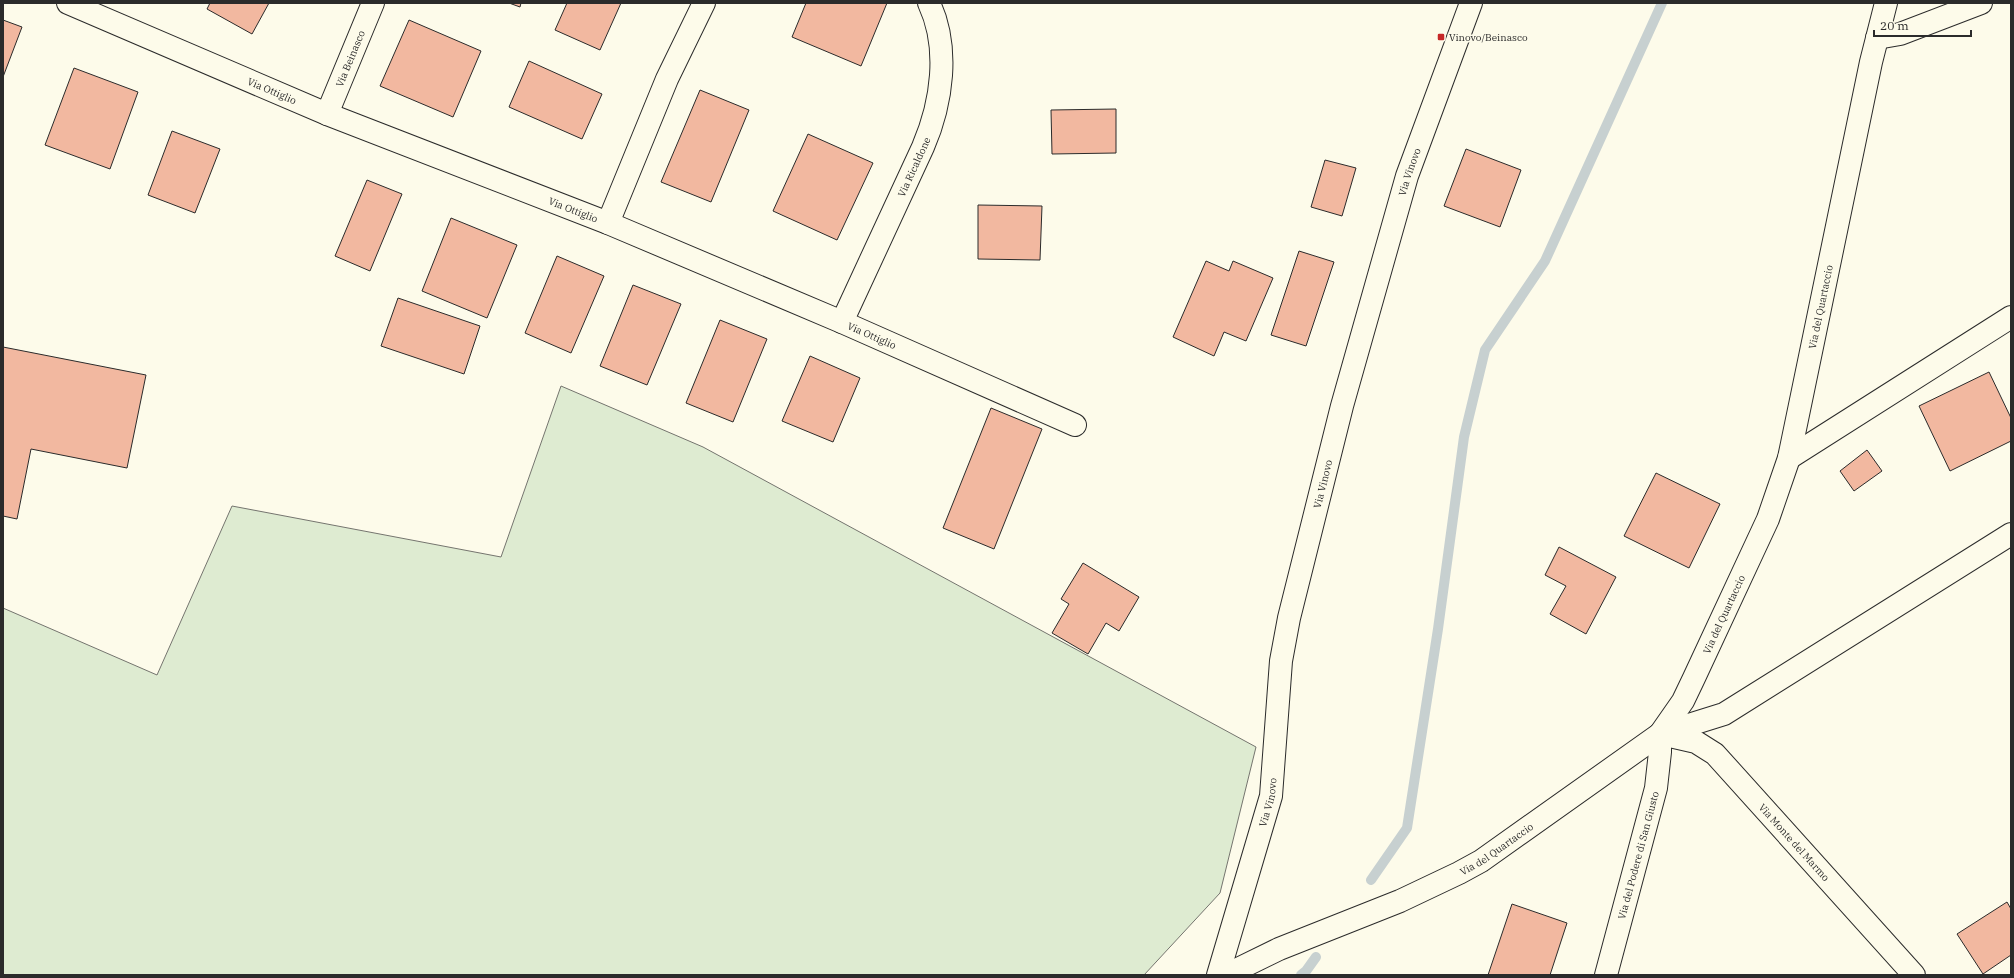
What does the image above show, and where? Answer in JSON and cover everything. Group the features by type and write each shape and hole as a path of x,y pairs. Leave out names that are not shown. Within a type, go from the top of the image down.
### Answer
{"street":[{"name":"Via Ottiglio","path":"68,3 327,114 608,223 842,322 1075,425"},
{"name":"Via Beinasco","path":"327,114 373,3"},
{"path":"608,223 667,79 704,3"},
{"name":"Via Ricaldone","path":"842,322 923,147 934,118 940,86 940,57 936,20 929,3"},
{"name":"Via Vinovo","path":"1218,975 1271,796 1282,661 1289,618 1342,406 1407,176 1471,3"},
{"name":"Via del Quartaccio","path":"1226,975 1279,949 1406,898 1481,861 1660,734 1683,701 1768,519 1789,458 1877,38 1886,3"},
{"path":"1877,38 1900,34 1981,3"},
{"path":"1789,458 2011,317"},
{"path":"1660,734 1724,714 2011,534"},
{"name":"Via del Podere di San Giusto","path":"1606,975 1656,788 1659,768 1660,734"},
{"name":"Via Monte del Marmo","path":"1660,734 1696,742 1715,754 1914,975"}],"green space":[{"path":"561,386 703,447 1256,747 1220,893 1144,975 3,975 3,608 157,675 232,506 501,557"}],"building":[{"path":"210,3 269,3 252,34 207,9"},
{"path":"509,3 521,3 520,7"},
{"path":"567,3 621,3 600,50 555,30"},
{"path":"806,3 887,3 861,66 792,37"},
{"path":"3,20 22,27 3,77"},
{"path":"409,20 481,51 453,117 380,86"},
{"path":"529,61 602,94 582,139 509,107"},
{"path":"74,68 138,92 110,169 45,145"},
{"path":"700,90 749,110 711,202 661,182"},
{"path":"1116,109 1116,153 1052,154 1051,110"},
{"path":"172,131 220,149 195,213 148,195"},
{"path":"808,134 873,163 837,240 773,211"},
{"path":"1466,149 1521,170 1500,227 1444,206"},
{"path":"1325,160 1356,168 1342,216 1311,207"},
{"path":"367,180 402,194 370,271 335,256"},
{"path":"978,205 1042,206 1040,260 978,259"},
{"path":"451,218 517,245 487,318 422,291"},
{"path":"1299,251 1334,262 1306,346 1271,335"},
{"path":"557,256 604,276 571,353 525,333"},
{"path":"1206,261 1229,271 1233,261 1273,278 1246,341 1224,332 1214,356 1173,337"},
{"path":"633,285 681,304 647,385 600,366"},
{"path":"398,298 480,326 464,374 381,346"},
{"path":"720,320 767,339 733,422 686,403"},
{"path":"3,347 146,375 127,468 31,449 17,519 3,516"},
{"path":"810,356 860,378 833,442 782,421"},
{"path":"1989,372 2011,418 2011,441 1950,471 1919,406"},
{"path":"991,408 1042,429 994,549 943,528"},
{"path":"1867,450 1882,471 1854,491 1840,471"},
{"path":"1656,473 1720,504 1689,568 1624,536"},
{"path":"1559,547 1616,577 1586,634 1550,614 1566,586 1545,575"},
{"path":"1083,563 1139,597 1119,631 1106,623 1088,654 1052,633 1069,604 1061,599"},
{"path":"2007,902 2011,909 2011,955 1983,974 1957,934"},
{"path":"1512,904 1567,923 1550,975 1488,975"}],"waterway":[{"path":"1371,880 1407,828 1438,629 1464,437 1485,350 1545,261 1662,3"},
{"path":"1301,975 1306,971 1316,957"}],"place":[{"name":"Vinovo/Beinasco","path":"1441,37"}]}
